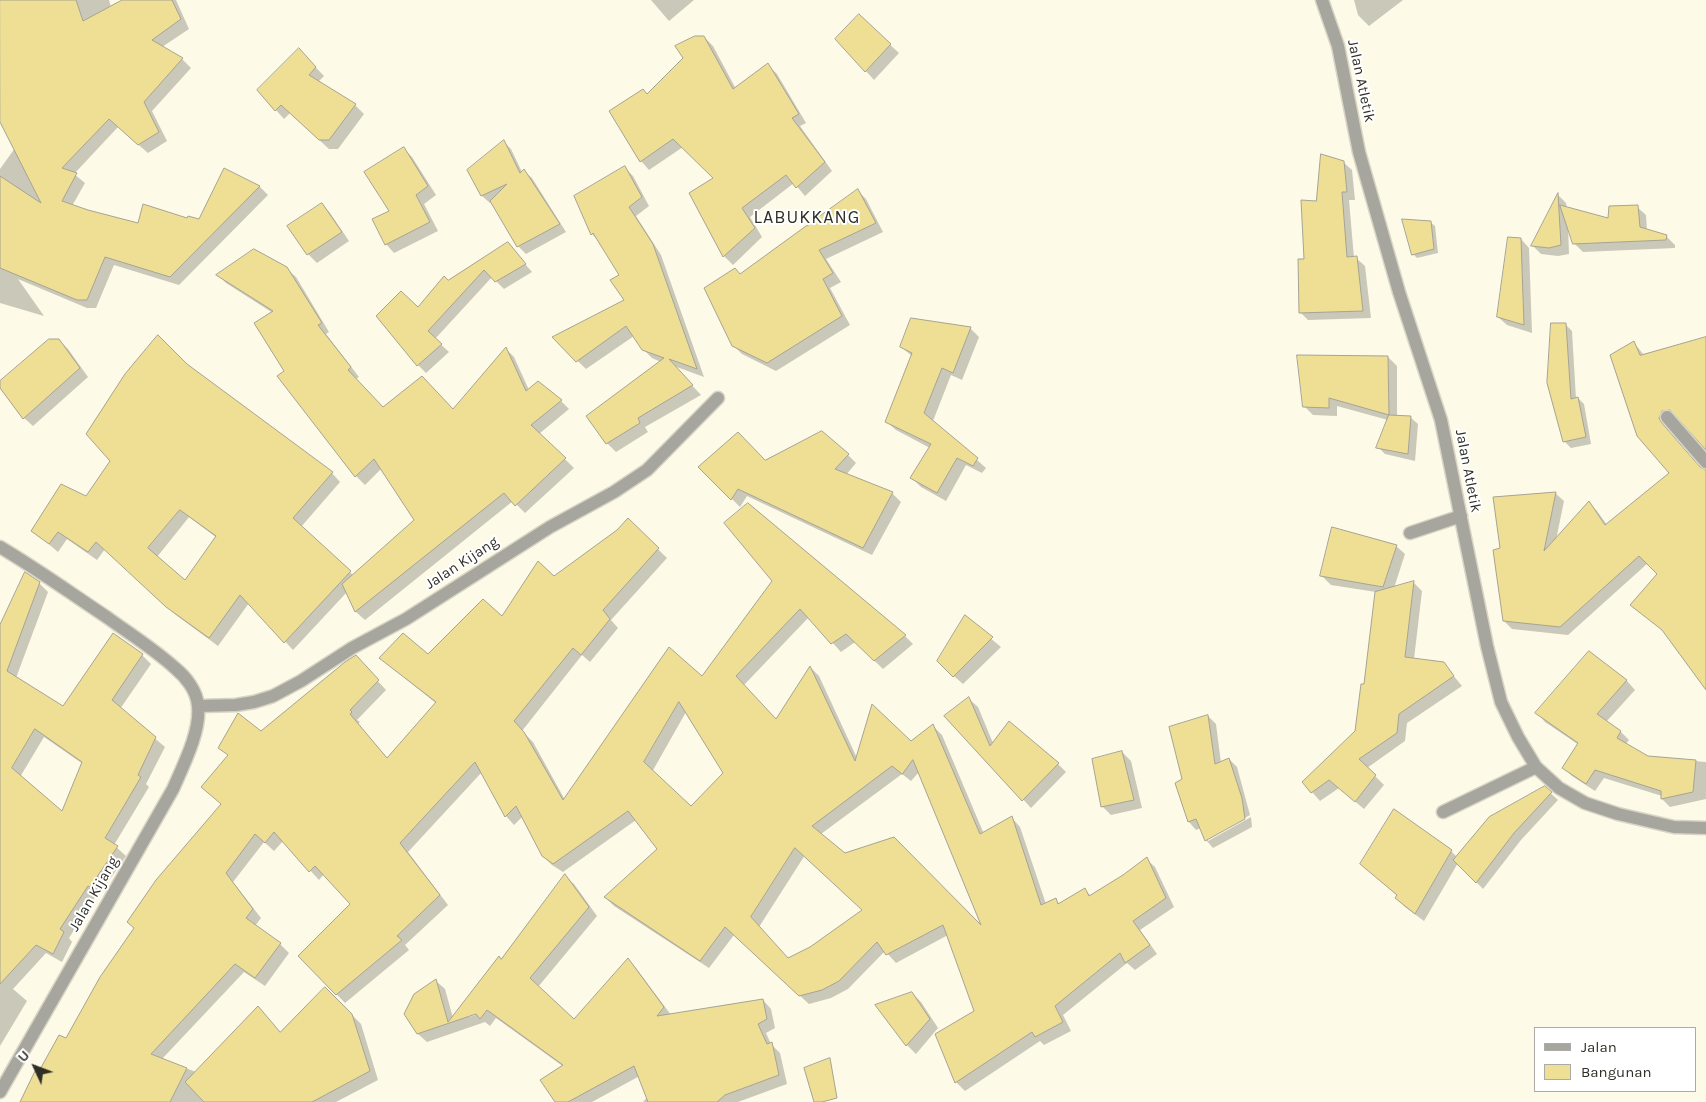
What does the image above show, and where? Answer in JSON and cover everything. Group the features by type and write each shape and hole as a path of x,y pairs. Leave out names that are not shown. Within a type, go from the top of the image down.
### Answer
{"street":[{"name":"Jalan Atletik","path":"1322,0 1338,46 1359,152 1399,292 1441,420 1487,646 1501,702 1518,737 1536,767 1559,788 1585,803 1618,814 1674,827 1706,828"},
{"name":"Jalan Kijang","path":"198,706 254,702 273,696 301,681 352,648 406,619 542,532 614,492 647,470 718,398"},
{"path":"1668,416 1706,462"},
{"path":"1410,533 1460,516"},
{"name":"Jalan Kijang","path":"0,547 55,582 145,644 176,668 193,689 198,706 196,729 190,750 173,789 0,1092"},
{"path":"1443,812 1536,767"}],"building":[{"path":"0,0 76,0 83,21 122,0 172,0 181,19 152,40 183,58 144,102 159,132 138,145 109,119 62,168 77,173 62,201 138,223 143,204 187,218 188,216 199,219 224,168 260,186 170,277 105,257 87,300 77,300 0,268 0,176 41,203 0,122"},
{"path":"859,14 891,44 865,72 835,39"},
{"path":"695,36 704,36 733,89 768,63 799,114 792,118 825,162 796,188 786,175 742,208 755,228 723,257 689,193 713,178 673,139 640,162 609,111 643,89 647,94 683,58 675,46"},
{"path":"299,48 316,67 309,75 356,104 329,140 319,140 281,105 275,111 257,90"},
{"path":"504,140 520,173 524,169 560,224 517,247 490,201 507,184 481,196 467,170"},
{"path":"404,147 428,186 416,195 430,222 385,245 372,219 389,211 364,172"},
{"path":"1321,154 1344,161 1347,192 1342,192 1347,257 1357,256 1363,311 1299,313 1298,259 1304,259 1301,200 1316,201"},
{"path":"625,166 642,197 629,207 653,244 697,369 669,359 693,385 638,418 640,423 606,444 586,416 664,358 642,350 626,326 576,362 552,337 624,300 610,280 619,275 593,233 591,235 574,196"},
{"path":"858,189 876,223 819,250 833,273 823,279 842,316 767,363 732,346 704,288 735,268 740,274 806,226 820,220 819,217"},
{"path":"1558,193 1561,245 1549,248 1531,246"},
{"path":"322,203 342,232 307,255 287,226"},
{"path":"1560,205 1608,218 1609,206 1638,205 1640,227 1667,235 1666,240 1573,244"},
{"path":"1402,219 1431,221 1434,249 1412,255"},
{"path":"1508,237 1521,238 1524,325 1497,317"},
{"path":"508,242 526,264 495,282 484,270 428,331 442,344 417,366 376,316 401,291 418,307 444,276 448,280"},
{"path":"254,249 287,267 322,323 318,325 351,367 348,370 383,407 422,376 453,409 506,347 526,391 538,381 562,400 531,425 566,458 515,506 504,493 355,612 342,584 414,520 374,459 355,477 277,376 284,371 254,323 273,311 216,275"},
{"path":"911,318 971,327 953,373 942,368 924,413 978,458 973,466 957,458 937,493 910,478 931,444 885,422 912,353 900,347"},
{"path":"1551,323 1566,323 1571,399 1578,397 1586,437 1563,442 1547,383"},
{"path":"158,335 187,364 333,472 293,518 351,571 284,643 240,595 209,638 166,607 96,542 88,552 58,532 49,544 31,531 61,484 86,496 110,461 86,434 125,374","holes":["180,510 216,536 185,580 148,548"]},
{"path":"1706,337 1706,450 1670,410 1662,411 1659,418 1700,467 1706,470 1706,690 1662,630 1630,605 1657,574 1639,556 1560,627 1503,621 1493,550 1500,548 1493,497 1556,492 1544,551 1589,501 1605,525 1669,473 1637,436 1610,355 1634,341 1640,355"},
{"path":"49,339 59,339 80,368 23,419 0,388 0,381"},
{"path":"1297,355 1388,356 1389,415 1329,398 1329,408 1303,407"},
{"path":"1389,415 1411,416 1408,454 1376,448"},
{"path":"822,431 849,454 835,469 893,492 863,548 738,489 731,500 698,467 738,432 765,460"},
{"path":"748,503 906,635 874,661 846,634 831,644 800,609 736,676 776,719 810,666 855,761 872,704 911,741 933,724 980,834 1012,816 1041,905 1056,898 1058,904 1085,888 1089,896 1123,875 1147,857 1166,898 1133,921 1150,945 1125,963 1120,953 1055,1006 1063,1022 1035,1037 1032,1032 955,1083 935,1034 974,1011 943,925 886,955 877,942 839,981 822,990 799,996 725,927 700,961 604,897 657,849 628,811 553,864 542,856 516,806 505,817 475,762 400,843 440,895 397,936 402,940 336,995 298,956 350,904 315,866 309,872 274,832 265,843 255,834 226,873 253,909 246,918 281,943 255,978 235,964 151,1054 187,1068 170,1102 20,1102 35,1071 38,1073 59,1035 66,1038 100,977 134,928 127,922 156,880 221,804 201,787 228,755 218,748 238,713 261,731 356,655 379,680 350,710 352,712 350,714 387,758 436,702 379,658 403,633 428,654 483,599 502,616 538,561 554,576 617,530 628,518 659,548 603,610 610,619 581,655 573,648 514,721 524,732 563,800 669,647 702,676 772,581 724,523","holes":["679,702 723,773 691,806 644,762","913,760 981,925 894,837 845,853 812,826 892,766 902,774","795,848 862,910 810,947 788,958 751,917"]},
{"path":"1332,527 1397,545 1383,587 1320,576"},
{"path":"25,572 40,582 7,671 63,706 113,633 143,654 112,700 156,737 138,775 141,777 105,838 118,846 90,887 88,886 60,929 64,932 53,954 36,945 0,984 0,625","holes":["35,729 82,762 62,811 12,768"]},
{"path":"1414,581 1405,657 1444,662 1454,676 1399,714 1397,733 1359,759 1376,775 1355,802 1329,780 1311,793 1302,782 1355,731 1361,684 1364,684 1375,592"},
{"path":"965,615 993,637 953,677 937,661"},
{"path":"1589,651 1627,680 1597,714 1621,731 1617,738 1648,756 1696,760 1693,792 1661,799 1661,791 1595,770 1586,784 1562,768 1578,743 1535,713"},
{"path":"969,697 990,746 1009,721 1059,763 1022,801 944,716"},
{"path":"1208,715 1215,764 1229,758 1242,798 1245,819 1205,841 1196,819 1188,822 1175,783 1182,779 1169,727"},
{"path":"1122,751 1134,800 1101,807 1092,759"},
{"path":"1545,786 1552,792 1514,833 1476,883 1453,860 1489,817"},
{"path":"1394,809 1452,850 1415,914 1395,898 1397,895 1360,864"},
{"path":"565,874 589,907 530,978 574,1019 628,958 664,1007 657,1016 763,999 767,1019 758,1024 767,1044 772,1042 779,1075 725,1095 717,1102 648,1102 634,1066 568,1102 555,1102 540,1080 563,1065 487,1010 480,1019 476,1014 417,1034 404,1014 414,994 436,979 448,1022 499,956 501,959"},
{"path":"325,987 352,1014 370,1071 312,1102 204,1102 185,1082 258,1006 280,1032"},
{"path":"912,992 930,1019 906,1046 875,1005"},
{"path":"830,1058 837,1098 814,1102 804,1068"}],"district":[{"name":"LABUKKANG","path":"807,218"}]}
